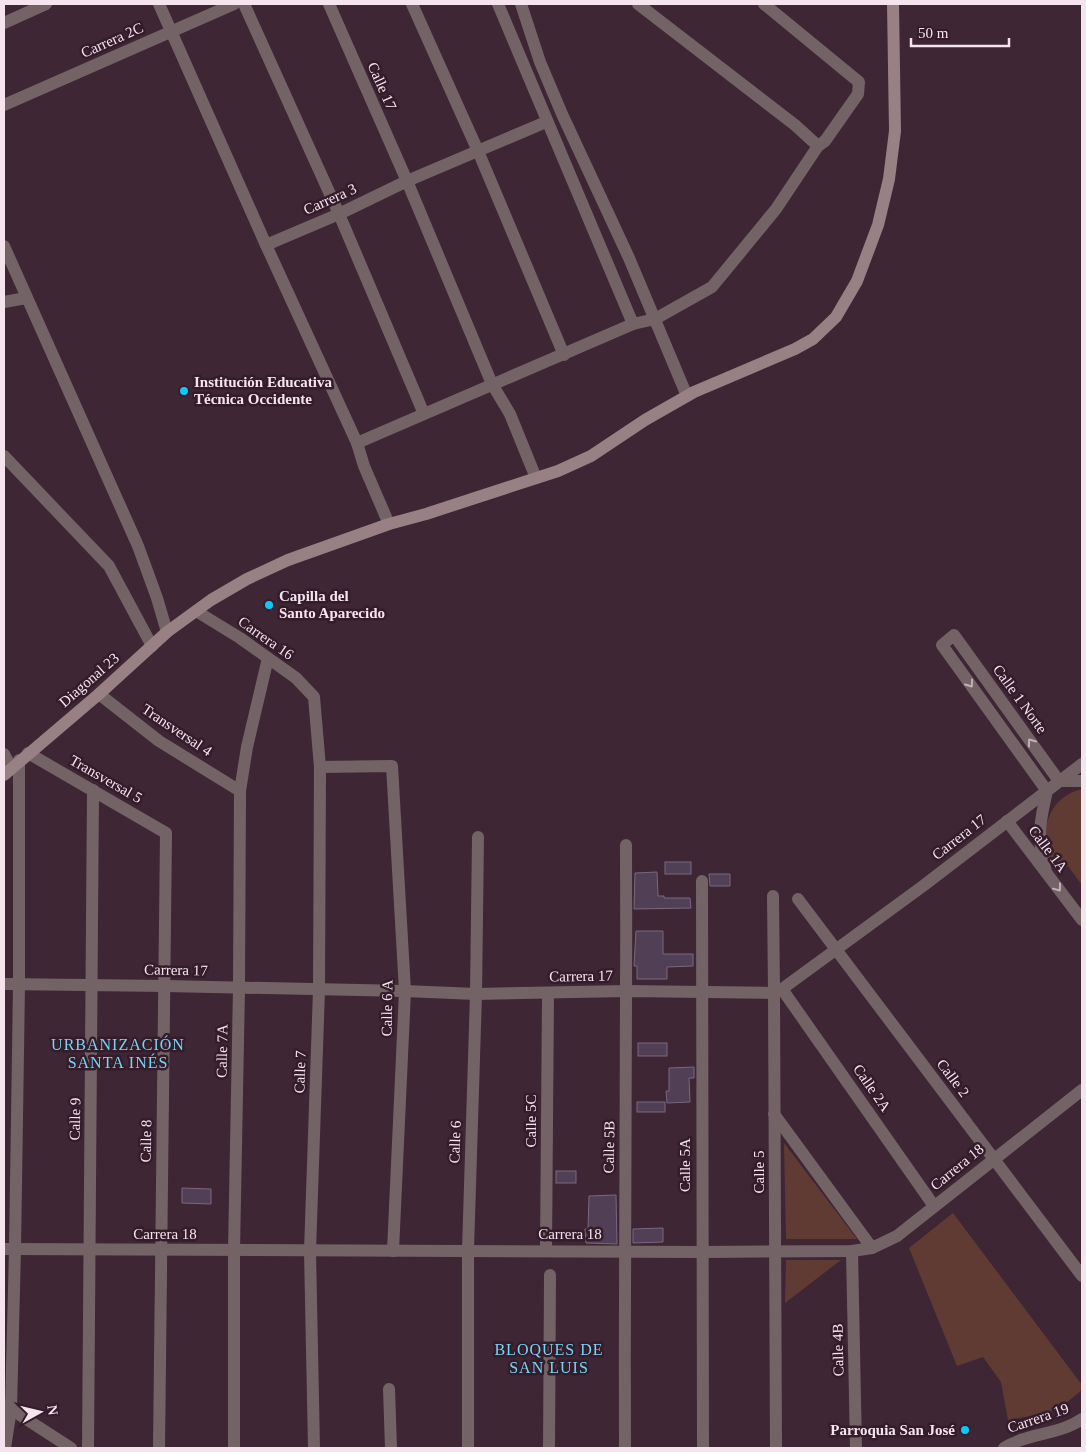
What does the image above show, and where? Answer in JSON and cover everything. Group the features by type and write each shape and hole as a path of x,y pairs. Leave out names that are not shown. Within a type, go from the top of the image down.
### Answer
{"main road":[{"name":"Diagonal 23","path":"16,764 99,694 167,632 247,578 288,560 389,524 426,514 558,471 591,456 645,420 687,396 794,349 813,338 836,317 857,281 878,225 889,179 895,130 894,4"}],"street":[{"path":"4,23 46,4"},
{"path":"159,4 266,245 358,443 364,466 389,524"},
{"name":"Carrera 2C","path":"4,105 234,4"},
{"path":"244,4 339,214 424,414"},
{"name":"Calle 17","path":"329,4 492,384 510,414 536,478"},
{"path":"412,4 478,151 564,355"},
{"path":"498,4 546,122 633,324"},
{"path":"521,4 540,62 562,114 629,258 687,396"},
{"path":"638,4 795,125 818,146"},
{"path":"358,443 633,324 655,319 712,287 776,209 818,146 825,140 858,94 860,82 764,4"},
{"name":"Carrera 3","path":"266,245 339,214 406,181 546,122"},
{"path":"4,246 138,546 167,632"},
{"path":"4,302 26,298"},
{"path":"4,456 108,566 152,646"},
{"name":"Carrera 16","path":"196,612 240,638 296,678 314,697"},
{"name":"Calle 1 Norte","path":"1046,791 942,645 954,635 1059,781"},
{"name":"Calle 7A","path":"234,1448 234,1251 239,988 240,790 247,747 268,658"},
{"name":"Transversal 4","path":"99,694 159,741 240,790"},
{"name":"Calle 7","path":"314,697 320,767 319,990 310,1251 314,1448"},
{"path":"4,754 16,764 19,984 9,1249 5,1448"},
{"name":"Transversal 5","path":"16,764 93,790 166,833"},
{"name":"Carrera 17","path":"4,984 476,994 627,991 702,993 778,990 836,950 1082,764"},
{"name":"Calle 6 A","path":"320,767 392,766 405,991 392,1251"},
{"path":"1059,781 1082,781"},
{"name":"Calle 9","path":"88,1448 93,790"},
{"path":"1046,791 1039,837 1046,872"},
{"name":"Calle 1A","path":"1007,821 1082,920"},
{"name":"Calle 8","path":"159,1448 166,833"},
{"name":"Calle 6","path":"468,1448 468,1250 476,994 478,837"},
{"name":"Calle 5B","path":"625,1448 626,845"},
{"name":"Calle 5A","path":"702,881 703,1448"},
{"name":"Calle 5","path":"773,896 778,990 774,1114 776,1448"},
{"name":"Calle 2","path":"798,899 1082,1276"},
{"name":"Calle 2A","path":"778,990 934,1206"},
{"name":"Calle 5C","path":"546,1251 548,992"},
{"name":"Carrera 18","path":"9,1249 162,1251 852,1251 872,1248 897,1236 1082,1090"},
{"path":"774,1114 872,1248"},
{"name":"Calle 4B","path":"852,1251 856,1448"},
{"path":"550,1275 550,1448"},
{"path":"389,1389 390,1448"},
{"path":"7,1407 71,1448"},
{"name":"Carrera 19","path":"1004,1448 1014,1442 1082,1419"}],"shaded area":[{"path":"1082,789 1082,885 1068,866 1057,874 1047,856 1045,837 1048,820 1055,806 1066,796"},
{"path":"784,1143 857,1239 786,1239"},
{"path":"953,1213 1082,1385 1082,1390 1060,1408 1048,1413 1008,1420 1001,1382 983,1357 957,1366 909,1248"},
{"path":"786,1260 841,1260 785,1303"}],"building":[{"path":"665,862 691,862 691,874 665,874"},
{"path":"657,872 658,896 664,896 664,898 690,898 691,908 634,909 635,873"},
{"path":"709,874 730,874 730,886 710,886"},
{"path":"636,931 663,931 663,954 693,954 693,966 667,967 667,979 637,979 637,966 634,966"},
{"path":"638,1043 667,1043 667,1056 638,1056"},
{"path":"694,1067 694,1078 689,1078 690,1102 667,1103 666,1091 669,1091 669,1068"},
{"path":"637,1102 665,1102 665,1112 637,1112"},
{"path":"556,1171 576,1171 576,1183 556,1183"},
{"path":"182,1188 211,1189 211,1204 182,1203"},
{"path":"616,1195 617,1244 586,1243 585,1229 588,1229 589,1196"},
{"path":"663,1228 663,1242 633,1243 633,1229"}],"place":[{"name":"Institución Educativa Técnica Occidente","path":"184,391"},
{"name":"Capilla del Santo Aparecido","path":"269,605"},
{"name":"Parroquia San José","path":"965,1430"}],"district":[{"name":"URBANIZACIÓN SANTA INÉS","path":"118,1053"},
{"name":"BLOQUES DE SAN LUIS","path":"549,1358"}]}
